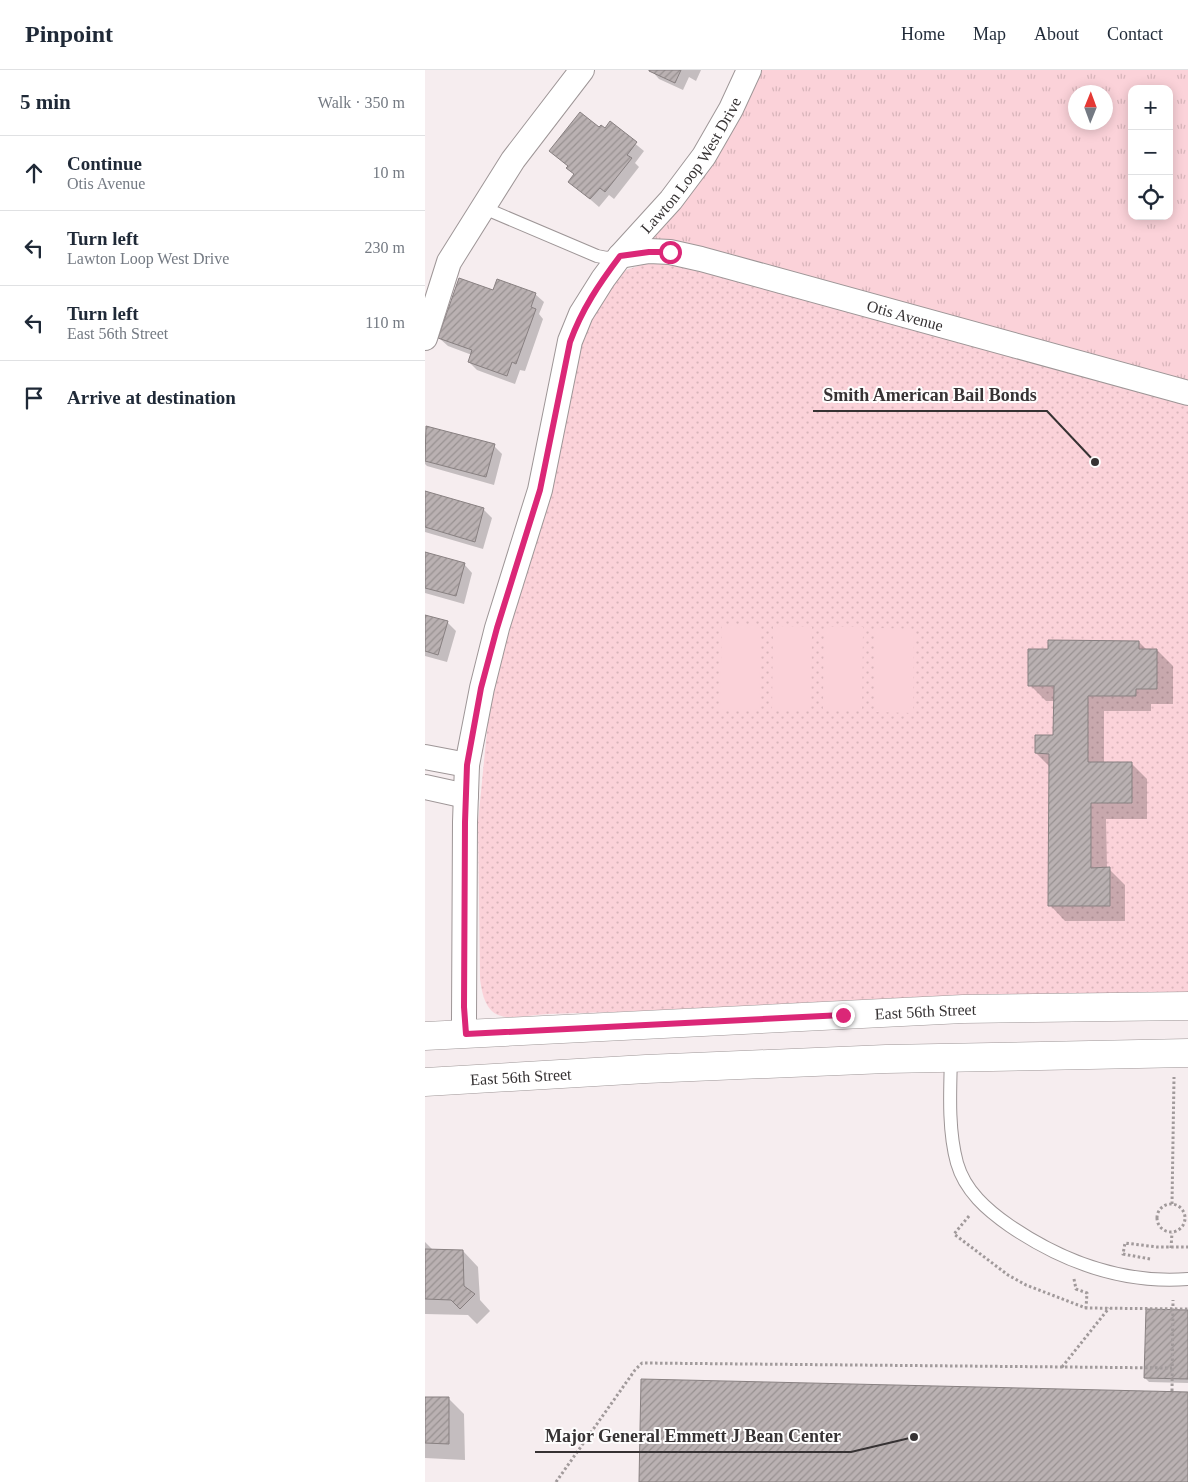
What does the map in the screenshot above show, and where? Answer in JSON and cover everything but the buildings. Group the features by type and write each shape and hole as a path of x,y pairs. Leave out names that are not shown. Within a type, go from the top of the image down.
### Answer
{"main road":[{"name":"East 56th Street","path":"425,1036 963,1009 1188,1006"},
{"name":"East 56th Street","path":"425,1082 771,1063 1188,1053"}],"street":[{"path":"425,338 449,262 513,160 582,70"},
{"name":"Lawton Loop West Drive","path":"466,1034 464,1007 467,765 481,688 497,628 540,490 570,342 577,322 586,305 620,256 671,200 704,156 731,109 749,70"},
{"name":"Otis Avenue","path":"620,256 649,252 670,252 701,259 1188,393"},
{"path":"425,757 467,765"},
{"path":"425,787 466,796"}],"lane":[{"path":"484,208 597,256 607,258 620,256"},
{"path":"951,1058 950,1096 957,1164 970,1191 996,1216 1031,1240 1071,1261 1139,1278 1169,1281 1188,1280"}],"path":[{"path":"1172,1204 1174,1076"},
{"path":"1172,1204 1179,1206 1184,1211 1186,1218 1184,1226 1172,1233 1164,1231 1159,1226 1157,1218 1159,1211 1164,1206 1172,1204"},
{"path":"969,1216 954,1234 1008,1275 1026,1284 1086,1308 1188,1309"},
{"path":"1171,1248 1172,1233"},
{"path":"1139,1257 1123,1254 1125,1243 1171,1248 1188,1247"},
{"path":"1071,1261 1076,1289 1087,1293 1086,1308"},
{"path":"1172,1391 1173,1300"},
{"path":"1061,1367 1109,1308"},
{"path":"556,1482 635,1370 642,1363 1172,1368"}],"green space":[{"path":"749,70 1188,70 1188,393 701,259 620,256 671,200"},
{"path":"651,262 671,263 1188,404 1188,995 547,1014 521,1017 501,1016 488,1006 483,995 480,979 478,822 489,711 502,641 584,330 604,294 626,270"},
{"path":"722,625 761,626 759,710 720,709"},
{"path":"773,626 812,627 811,711 772,710"},
{"path":"824,627 863,627 862,711 823,710"},
{"path":"875,628 914,629 913,713 874,712"}],"place":[{"name":"Smith American Bail Bonds","path":"1095,462"},
{"name":"Major General Emmett J Bean Center","path":"914,1437"}],"route":[{"path":"670,252 649,252 620,256 586,305 577,322 570,342 544,474 533,516 505,600 481,688 465,778 464,1020 466,1034 843,1015"}]}
